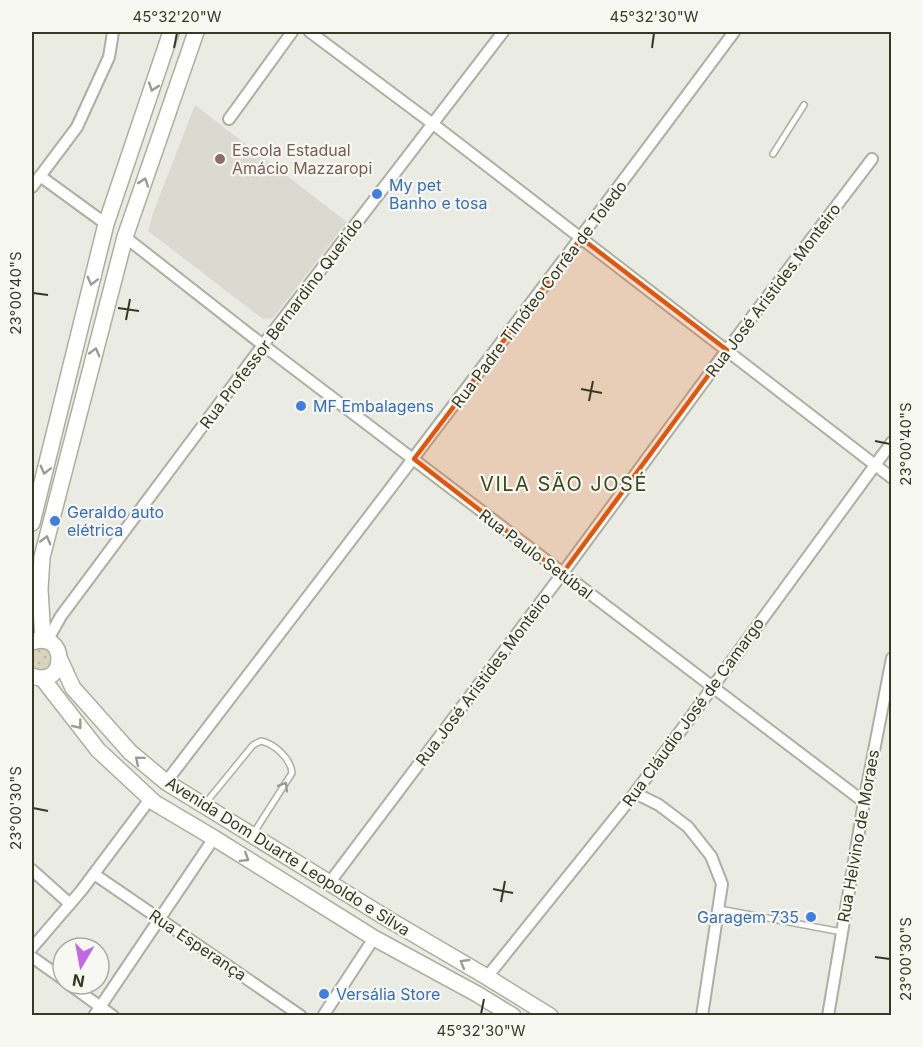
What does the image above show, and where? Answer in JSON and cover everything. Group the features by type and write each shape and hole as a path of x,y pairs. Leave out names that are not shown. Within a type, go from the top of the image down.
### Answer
{"main road":[{"path":"41,641 42,557 125,237 196,32"},
{"path":"32,524 106,224 170,36 190,48"},
{"path":"85,310 105,315"},
{"name":"Avenida Dom Duarte Leopoldo e Silva","path":"41,641 58,650 60,660 73,688 130,752 166,782 550,1016"},
{"path":"35,678 52,674 60,660"},
{"name":"Avenida Dom Duarte Leopoldo e Silva","path":"35,678 98,750 155,803 374,938 513,1016"},
{"path":"477,994 487,976"}],"street":[{"path":"32,187 77,127 110,57 113,32"},
{"path":"229,119 292,32"},
{"path":"310,32 433,124 891,478"},
{"name":"Rua Professor Bernardino Querido","path":"41,641 263,345 503,32"},
{"name":"Rua Padre Timóteo Corrêa de Toledo","path":"166,782 414,459 734,32"},
{"name":"Rua José Aristides Monteiro","path":"330,882 872,159"},
{"path":"40,176 106,224"},
{"name":"Rua Paulo Setúbal","path":"125,237 562,574 864,802"},
{"name":"Rua Cláudio José de Camargo","path":"487,976 635,793 891,442"},
{"path":"41,612 61,615"},
{"name":"Rua Helvino de Moraes","path":"828,1016 891,658"},
{"path":"635,793 659,805 688,827 711,856 722,884 702,1016"},
{"path":"32,948 94,874 150,799"},
{"path":"97,1011 214,838"},
{"path":"32,870 70,904"},
{"name":"Rua Esperança","path":"94,874 302,1016"},
{"path":"323,1016 374,938"},
{"path":"32,957 51,971"},
{"path":"81,996 97,1011 113,1016"}],"lane":[{"path":"773,154 804,105"},
{"path":"204,806 253,745 261,741 269,743 289,761 292,773 252,836"},
{"path":"719,909 842,932"}],"highlighted area":[{"path":"581,238 727,350 562,574 414,459"}],"shaded area":[{"name":"Escola Estadual Amácio Mazzaropi","path":"195,105 347,222 273,318 263,319 148,231"},
{"path":"35,646 49,649 53,661 46,672 32,671 32,648"}],"place":[{"name":"Escola Estadual Amácio Mazzaropi","path":"220,159"},
{"name":"My pet Banho e tosa","path":"377,194"},
{"name":"MF Embalagens","path":"301,406"},
{"name":"Geraldo auto elétrica","path":"55,521"},
{"name":"Garagem 735","path":"811,917"},
{"name":"Versália Store","path":"324,994"}],"district":[{"name":"VILA SÃO JOSÉ","path":"564,484"}]}
